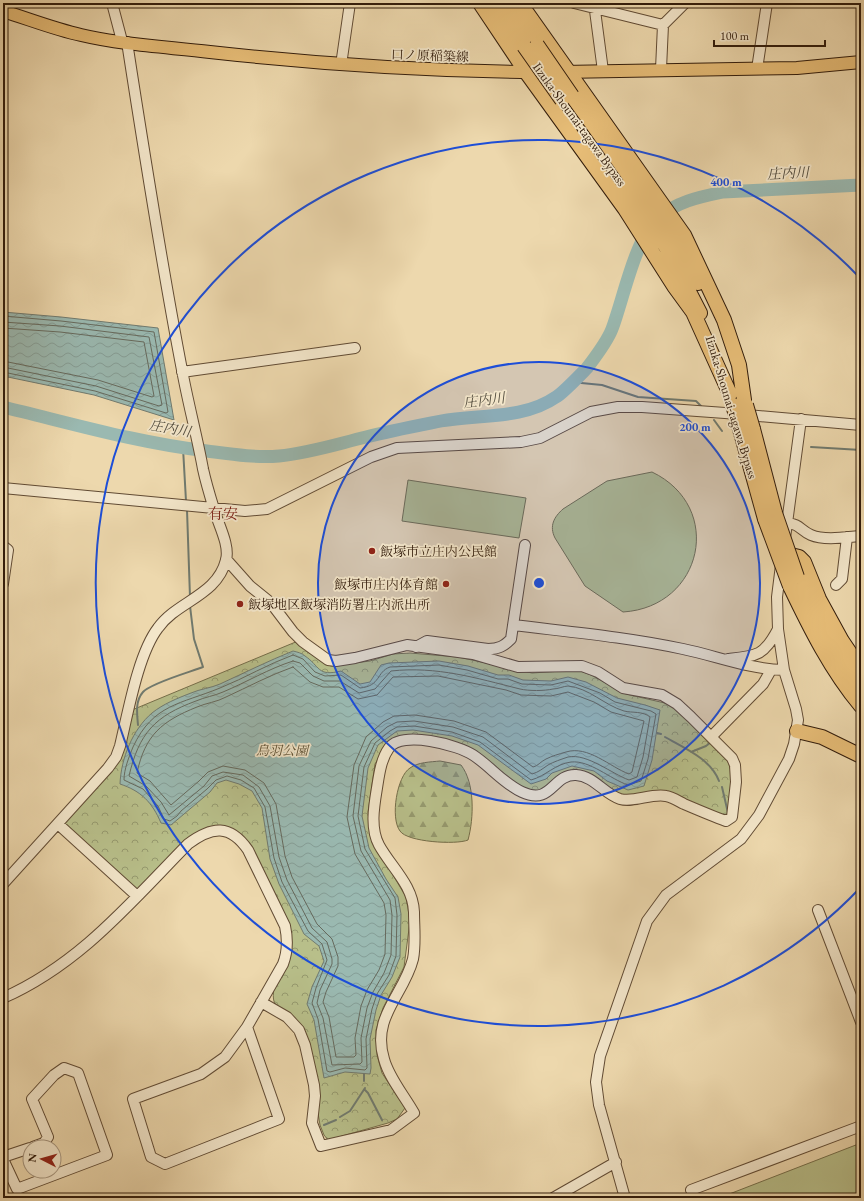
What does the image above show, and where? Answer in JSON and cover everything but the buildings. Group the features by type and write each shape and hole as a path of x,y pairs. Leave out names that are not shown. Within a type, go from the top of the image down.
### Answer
{"highway":[{"path":"480,3 526,72 640,199 675,242 724,320 739,365 738,401"},
{"name":"Iizuka-Shounai-tagawa Bypass","path":"493,3 531,45"},
{"name":"Iizuka-Shounai-tagawa Bypass","path":"507,3 531,45 567,98 640,199 675,242 693,297 738,401 770,516 813,636 850,693 861,706"},
{"path":"520,3 568,72 640,199 656,257 693,312 738,401"},
{"path":"783,553 799,557 804,562 819,600 842,641 861,669"},
{"name":"Iizuka-Shounai-tagawa Bypass","path":"793,581 861,689"},
{"path":"797,732 822,737 861,756"}],"main road":[{"name":"口ノ原稲築線","path":"3,10 53,28 124,42 341,64 396,68 568,72 660,69 797,68 861,62"}],"street":[{"path":"3,884 108,768 116,757 144,654 150,639 159,626 168,618 208,589 216,580 226,559 224,541 213,509 182,372 124,42 112,3"},
{"path":"341,64 350,3"},
{"path":"574,3 595,5 663,25"},
{"path":"660,69 663,25 684,3"},
{"path":"757,69 767,3"},
{"path":"595,5 603,71"},
{"path":"182,372 355,348"},
{"path":"3,488 245,511 267,509 371,457 397,448 521,442 540,438 591,412 618,407 649,407 861,425"},
{"path":"625,1198 599,1105 596,1082 600,1056 648,921 666,895 741,839 759,815 789,759 797,732 796,709 784,670 778,629 777,597 800,419"},
{"path":"787,523 797,524 810,534 818,536 861,536"},
{"path":"836,584 842,579 847,537"},
{"path":"416,647 427,640 498,649 505,645 511,639 524,545"},
{"path":"3,546 8,550 3,584"},
{"path":"226,559 250,586 271,603 303,642 328,660 336,661 355,658 400,646 472,654 518,667 582,666 598,672 623,688 662,695 677,704 712,736 732,758 735,765 736,798 732,817 726,821 665,796 623,800 612,796 588,778 578,775 565,778 545,794 532,797 520,791 472,754 457,747 405,739 390,747 380,768 373,818 379,844 410,891 413,904 414,930 413,957 407,976 392,1001 383,1021 380,1039 383,1059 389,1072 414,1113 391,1130 321,1146 312,1123 315,1096 314,1085 305,1045 299,1030 287,1017 261,1002"},
{"path":"513,625 664,645 741,665 771,670 784,670"},
{"path":"722,659 742,657 763,651 770,644 778,629"},
{"path":"712,736 763,684 771,670"},
{"path":"58,824 136,896"},
{"path":"3,998 28,987 73,957 99,935 188,844 200,835 207,832 223,831 240,839 248,850 285,926 288,938 288,953 247,1026 225,1057 201,1074 133,1099 151,1157 165,1164 279,1119 247,1026"},
{"path":"818,910 858,1003 861,1022"},
{"path":"47,1139 48,1137 32,1099 54,1075 64,1068 78,1073 107,1155 62,1172"},
{"path":"691,1190 861,1126"},
{"path":"22,1151 3,1158 17,1189 43,1179"},
{"path":"553,1198 616,1162"}],"green space":[{"path":"652,472 675,488 690,508 696,530 695,553 687,575 672,593 650,606 623,612 585,586 553,534 553,522 563,509 607,481"},
{"path":"408,480 526,498 519,538 402,521"},
{"name":"鳥羽公園","path":"298,641 322,662 331,666 370,661 393,654 410,653 458,657 532,673 577,670 591,675 626,694 669,704 682,714 726,758 732,779 728,817 671,794 620,796 586,775 539,791 528,792 486,761 413,736 400,736 388,743 375,764 368,812 371,834 384,860 406,897 410,921 404,967 383,1008 376,1030 377,1055 382,1073 405,1108 397,1119 388,1123 328,1140 320,1125 304,1029 295,1019 278,1007 274,1002 274,987 289,945 250,851 220,827 208,827 198,832 138,891 64,825 65,818 109,771 132,710"},
{"path":"440,761 461,765 466,772 469,781 472,801 470,831 468,840 462,842 432,842 412,838 404,835 397,825 395,807 396,798 398,788 405,772 417,765"},
{"path":"861,1143 861,1198 719,1198"}],"water":[{"path":"3,312 158,328 174,420 94,395 3,376"},
{"name":"鳥羽公園","path":"293,651 304,655 323,672 327,673 341,671 360,684 370,682 381,665 389,663 439,661 468,666 498,675 509,675 523,680 551,681 568,677 586,682 617,698 660,710 652,760 644,786 628,790 607,781 594,771 572,766 552,773 546,779 531,784 478,745 452,736 413,730 397,731 378,745 368,768 362,816 369,848 398,897 401,914 400,957 392,977 381,995 376,1010 370,1039 370,1074 345,1072 324,1078 314,1020 307,1004 312,987 324,961 319,946 304,934 279,884 270,859 262,808 252,791 239,784 226,780 217,783 210,792 171,825 161,823 154,809 145,798 134,790 120,784 123,764 129,745 139,727 152,713 176,699 213,687"}],"waterway":[{"name":"庄内川","path":"3,407 155,443 225,453 261,456 279,456 301,453 441,421 515,413 543,404 556,397 587,368 601,349 612,329 630,271 642,241 649,228 664,213 679,204 723,192 861,185"},
{"path":"571,382 602,385 638,397 696,401 701,406"},
{"path":"714,420 722,431"},
{"path":"811,447 861,450"},
{"path":"183,448 186,501"},
{"path":"187,510 190,597"},
{"path":"138,725 138,703 143,692 162,681 203,667 194,639 190,606"},
{"path":"657,733 661,734"},
{"path":"665,737 703,760 710,766 719,781"},
{"path":"691,752 706,746 711,742"},
{"path":"722,787 728,813"},
{"path":"364,1074 364,1081"},
{"path":"340,1117 350,1111 365,1088"},
{"path":"365,1090 382,1120"},
{"path":"324,1125 336,1120"}],"place":[{"name":"飯塚市立庄内公民館","path":"372,551"},
{"name":"飯塚市庄内体育館","path":"446,584"},
{"name":"飯塚地区飯塚消防署庄内派出所","path":"240,604"}],"district":[{"name":"有安","path":"223,514"}]}
